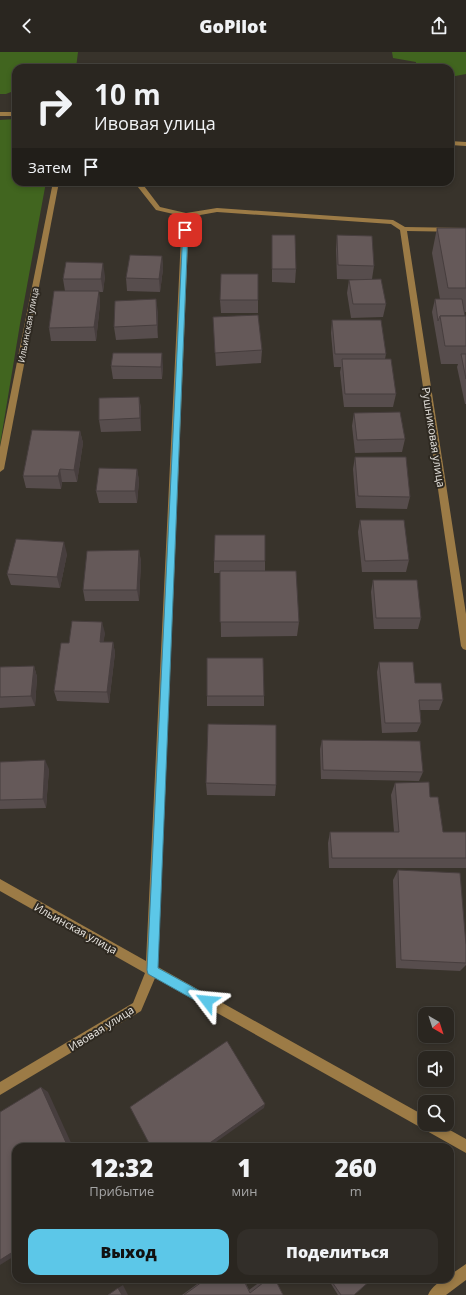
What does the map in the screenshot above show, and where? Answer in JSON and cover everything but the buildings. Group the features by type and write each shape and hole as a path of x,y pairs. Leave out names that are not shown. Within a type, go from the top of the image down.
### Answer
{"street":[{"path":"0,114 12,114"},
{"path":"454,143 466,144"},
{"name":"Ильинская улица","path":"0,469 55,186"},
{"path":"140,186 158,209 186,215 217,210 393,222 403,229 466,230"},
{"name":"Ивовая улица","path":"0,1089 137,1007 152,970 186,215"},
{"name":"Рушниковая улица","path":"403,229 466,646"},
{"name":"Ильинская улица","path":"0,885 418,1120"},
{"name":"Ильинская улица","path":"439,1131 466,1146"},
{"path":"454,1280 466,1271"},
{"path":"435,1295 450,1283"}],"green space":[{"path":"0,52 78,52 76,64 12,64 12,92 0,94"},
{"path":"392,52 466,52 466,74 454,76 454,64 416,64 416,62 393,58"},
{"path":"12,119 12,186 45,186 0,445 0,120"}],"route":[{"path":"185,230 152,970 207,1001"}]}
